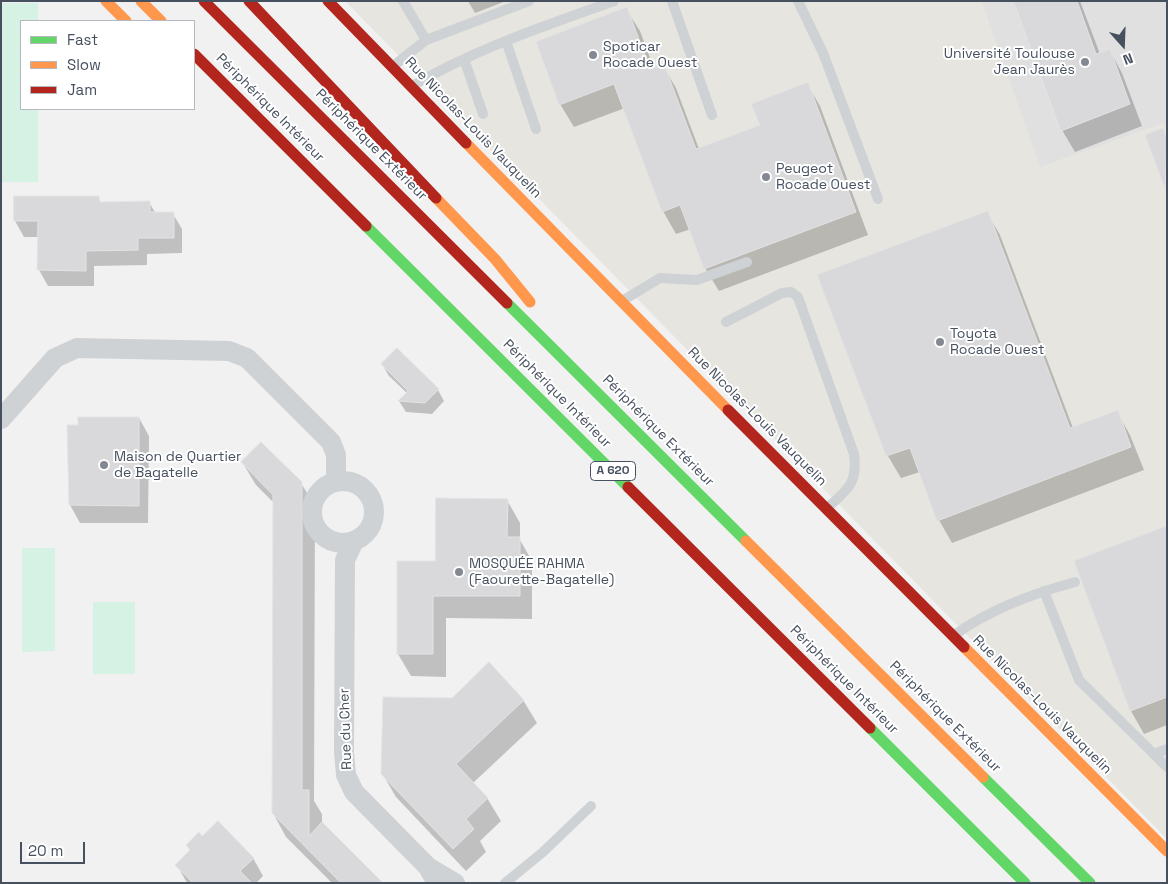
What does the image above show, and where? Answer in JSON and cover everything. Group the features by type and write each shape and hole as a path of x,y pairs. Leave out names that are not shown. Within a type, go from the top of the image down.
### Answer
{"main road":[{"path":"106,1 125,20"},
{"path":"141,1 160,20"},
{"name":"Périphérique Extérieur","path":"204,1 1090,883"},
{"path":"249,1 495,260 539,314"},
{"name":"Rue Nicolas-Louis Vauquelin","path":"328,1 621,302 1167,851"},
{"name":"Périphérique Intérieur","path":"196,58 1026,883"},
{"path":"558,337 627,421"}],"street":[{"path":"1,419 55,358 77,348 229,351 246,358 331,442 336,455 336,482"},
{"path":"336,482 356,484 365,490 373,503 374,518 370,528 345,541 318,531 312,511 319,493 327,486 336,482"},
{"name":"Rue du Cher","path":"345,541 344,752 346,775 354,792 432,875 455,883"}],"lane":[{"path":"403,1 426,40"},
{"path":"392,68 426,40 529,1"},
{"path":"410,87 464,59 506,41 614,1"},
{"path":"672,1 712,116"},
{"path":"798,1 823,53 878,199"},
{"path":"506,41 536,129"},
{"path":"464,59 483,114"},
{"path":"621,302 660,278 697,280 747,262"},
{"path":"726,322 782,293 791,292 798,297 854,454 856,468 853,481 847,490 826,508"},
{"path":"953,636 975,620 1044,591 1075,582"},
{"path":"1044,591 1079,680 1167,767"},
{"path":"1154,754 1167,749"},
{"path":"505,883 544,852 591,806"}],"shaded area":[{"path":"345,1 981,1 1040,166 1164,122 1167,131 1167,839"},
{"name":"Université Toulouse Jean Jaurès","path":"981,1 1167,1 1167,131 1163,123 1040,167"}],"green space":[{"path":"1,3 38,3 38,20 20,20 20,110 38,110 38,182 1,182"},
{"path":"22,548 55,548 55,651 22,652"},
{"path":"93,602 135,602 135,674 93,674"}],"building":[{"path":"1014,1 1077,1 1096,54 1110,49 1130,104 1061,131"},
{"path":"627,7 650,69 664,64 696,149 760,125 751,104 808,82 856,212 704,269 680,205 662,212 614,84 559,105 536,42"},
{"path":"1163,128 1167,138 1165,189 1145,135"},
{"path":"14,196 99,196 99,202 150,201 150,212 174,212 174,238 138,238 138,250 86,251 86,271 37,270 38,221 14,221"},
{"name":"Toyota Rocade Ouest","path":"988,211 1070,428 1118,410 1131,447 937,521 910,448 886,456 817,275"},
{"path":"397,348 439,389 425,403 398,401 408,391 381,364"},
{"name":"Maison de Quartier de Bagatelle","path":"78,417 139,417 139,506 69,505 67,425 78,425"},
{"path":"261,442 302,482 302,790 309,790 309,836 322,822 383,883 341,883 272,813 273,495 241,462"},
{"path":"436,498 508,499 507,537 520,537 520,596 433,596 433,654 397,654 397,561 435,561"},
{"path":"1167,526 1167,697 1130,711 1074,561"},
{"path":"489,662 524,700 456,764 488,798 466,819 474,829 453,849 381,774 383,697 452,698"},
{"path":"218,821 254,858 240,871 252,883 193,883 175,865 190,850 186,845 199,832 202,836"}],"traffic: fast":[{"path":"366,226 628,487"},
{"path":"507,303 746,541"},
{"path":"870,728 1025,883"},
{"path":"983,777 1090,883"}],"traffic: slow":[{"path":"106,1 125,20"},
{"path":"141,1 160,20"},
{"path":"466,143 728,410"},
{"path":"436,198 495,259 530,302"},
{"path":"746,541 983,777"},
{"path":"964,647 1167,851"}],"traffic: jam":[{"path":"204,1 507,303"},
{"path":"249,1 436,198"},
{"path":"328,1 466,143"},
{"path":"195,55 366,226"},
{"path":"728,410 964,647"},
{"path":"628,487 870,728"}],"place":[{"name":"Spoticar Rocade Ouest","path":"593,55"},
{"name":"Université Toulouse Jean Jaurès","path":"1085,62"},
{"name":"Peugeot Rocade Ouest","path":"766,177"},
{"name":"Toyota Rocade Ouest","path":"940,342"},
{"name":"Maison de Quartier de Bagatelle","path":"104,465"},
{"name":"MOSQUÉE RAHMA (Faourette-Bagatelle)","path":"459,572"}]}
